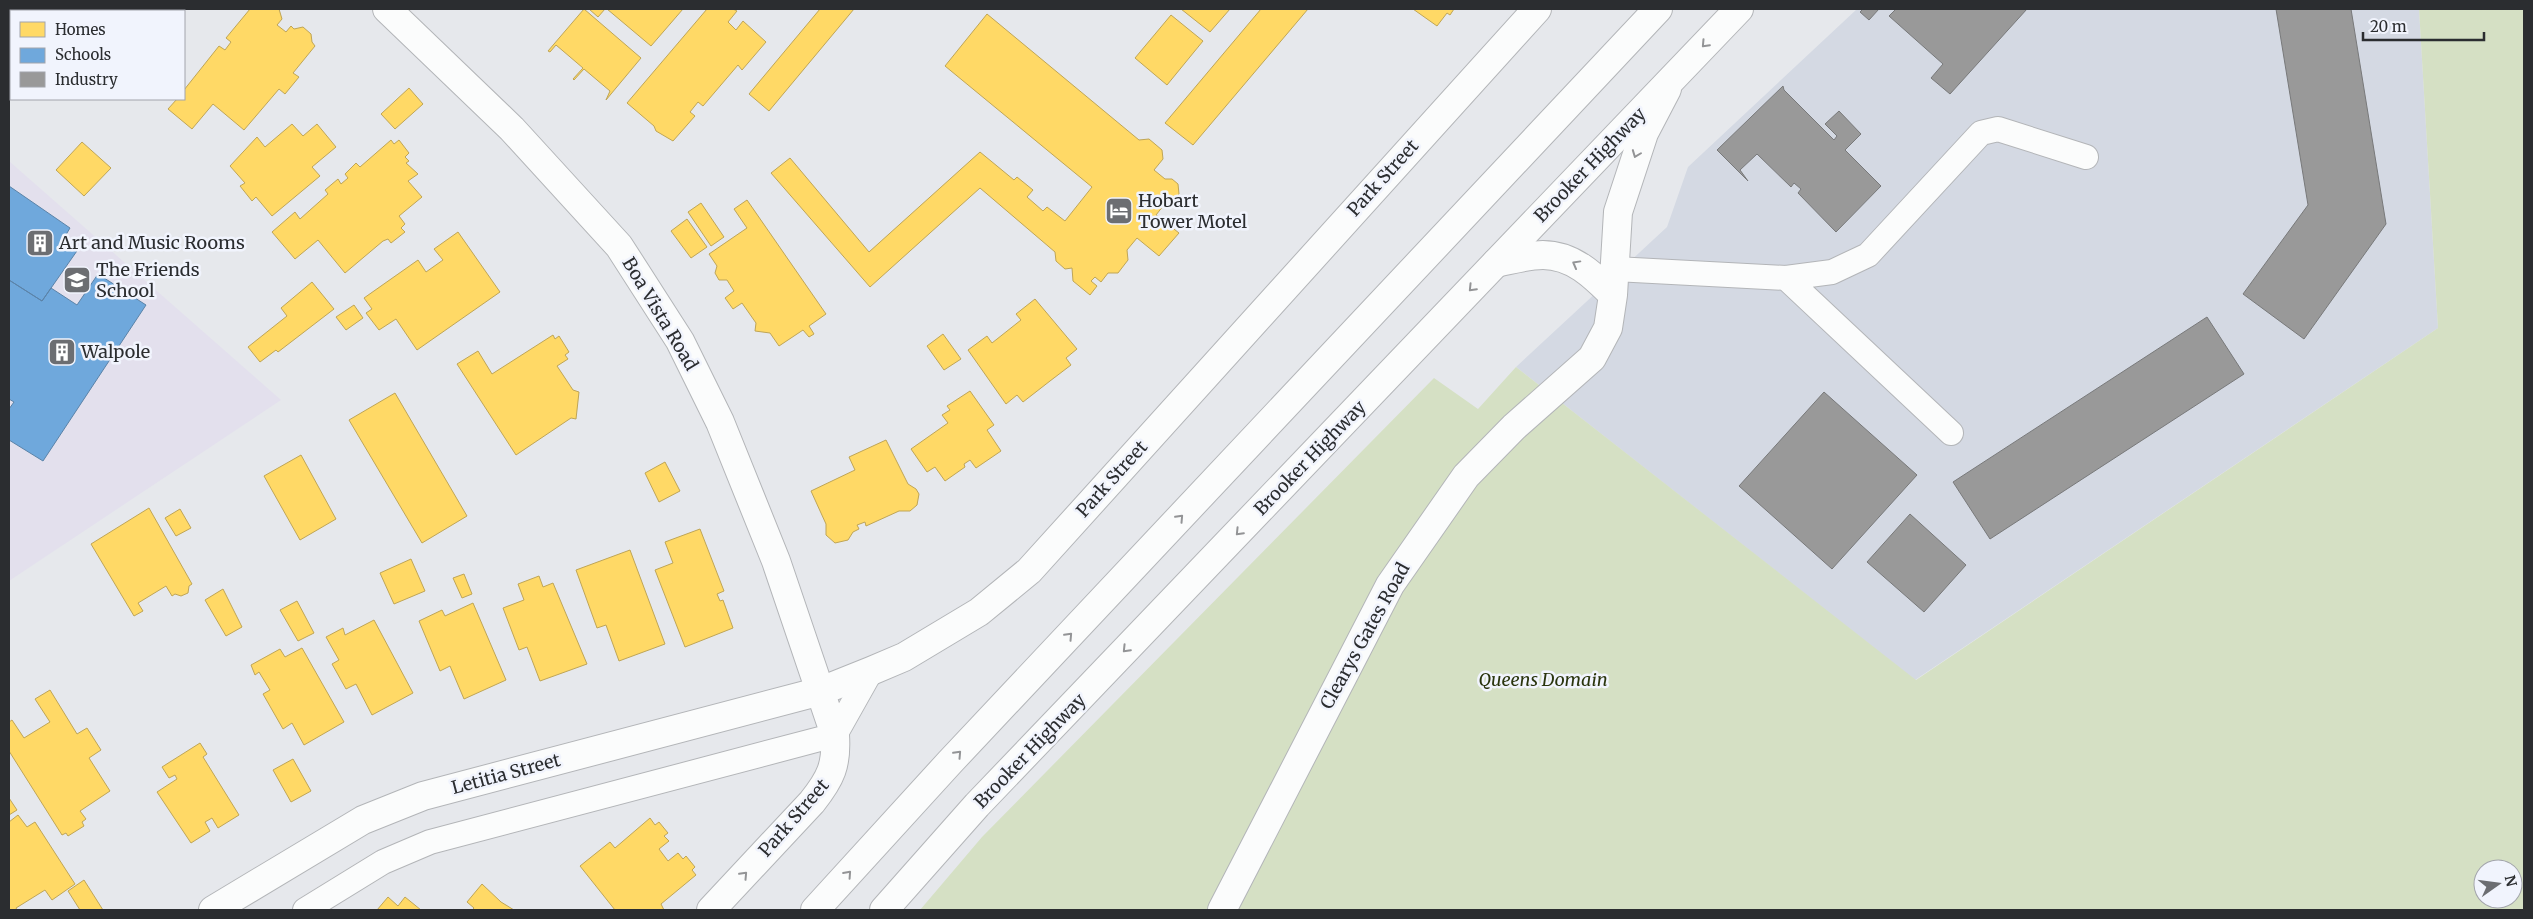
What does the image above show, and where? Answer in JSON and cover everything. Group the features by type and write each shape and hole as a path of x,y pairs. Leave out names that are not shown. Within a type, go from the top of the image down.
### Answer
{"main road":[{"name":"Boa Vista Road","path":"387,9 512,129 618,246 680,341 720,422 776,561 821,691"},
{"name":"Park Street","path":"711,910 827,784 837,754 835,735 821,691 912,653 971,617 1029,571 1537,9"},
{"path":"815,910 950,762 1658,9"},
{"name":"Brooker Highway","path":"884,910 978,805 1738,9"},
{"name":"Clearys Gates Road","path":"1222,910 1390,585 1466,476 1514,426 1592,358 1608,328 1614,282 1618,212 1630,169 1644,133 1673,79"},
{"path":"1496,263 1543,255 1567,259 1590,272 1614,282"},
{"name":"Letitia Street","path":"213,910 363,820 423,796 821,691"}],"lane":[{"path":"1614,282 1786,278 1832,272 1868,255 1981,133 1998,128 2086,157"},
{"path":"1786,278 1951,433"},
{"path":"305,910 383,862 430,842 835,735 871,671"}],"shaded area":[{"path":"1857,9 2419,9 2438,328 1915,680 1516,367 1667,227 1688,167"},
{"name":"The Friends School","path":"9,161 281,400 9,581"}],"green space":[{"name":"Queens Domain","path":"2419,9 2524,9 2524,910 920,910 982,837 1434,378 1478,409 1516,367 1916,680 2438,328"}],"building: Homes":[{"path":"127,9 186,9 185,10"},
{"path":"250,9 279,9 282,19 277,25 286,32 291,26 294,29 303,27 311,34 312,42 315,46 293,73 299,77 285,94 279,89 244,130 213,104 192,129 168,109 176,100 185,100 185,89 219,46 225,50 231,42 226,38"},
{"path":"584,9 641,58 606,100 610,91 584,69 573,79 583,68 556,45 550,52 548,51"},
{"path":"589,9 605,9 598,17"},
{"path":"607,9 683,9 651,46"},
{"path":"707,9 733,9 737,11 728,22 736,30 743,21 766,42 742,70 738,65 703,106 698,102 690,112 695,116 673,141 656,131 654,126 627,103"},
{"path":"820,9 854,9 769,111 749,94"},
{"path":"1181,9 1230,9 1210,32"},
{"path":"1261,9 1308,9 1193,145 1165,123"},
{"path":"1413,9 1454,9 1450,15 1447,13 1437,26"},
{"path":"987,14 1139,140 1149,139 1162,150 1163,159 1154,170 1165,179 1172,179 1178,184 1179,194 1174,199 1167,201 1156,215 1179,233 1159,256 1137,238 1127,250 1128,260 1118,273 1108,273 1101,282 1095,277 1091,281 1097,286 1090,295 1073,281 1072,268 1065,269 1056,261 1055,252 980,188 870,287 771,173 790,158 869,252 980,152 1014,180 1017,177 1033,190 1027,197 1043,211 1047,207 1065,221 1092,187 945,66"},
{"path":"1171,15 1203,41 1167,85 1135,58"},
{"path":"409,88 423,104 395,129 381,114"},
{"path":"292,124 303,136 317,124 336,147 312,167 320,176 272,216 256,197 252,201 240,186 245,183 230,166 257,137 265,147"},
{"path":"391,140 394,144 399,140 409,153 405,157 409,161 406,163 418,174 408,181 422,197 399,216 405,224 401,228 405,232 391,243 388,239 383,241 345,273 318,240 295,259 272,232 295,212 300,219 328,194 325,190 338,179 341,184 348,178 345,174 356,163 360,167"},
{"path":"82,142 111,168 84,196 56,170"},
{"path":"747,200 826,314 809,326 814,334 809,337 803,330 779,346 770,333 755,331 756,323 742,303 733,309 725,298 734,291 727,280 719,280 715,273 717,266 709,254 747,228 734,209"},
{"path":"701,203 724,237 711,246 688,212"},
{"path":"687,219 707,247 691,258 671,231"},
{"path":"458,232 500,292 417,350 396,319 379,330 366,313 372,309 364,298 418,260 426,272 443,260 434,249"},
{"path":"312,282 334,309 278,352 276,350 260,362 248,347 287,316 281,308"},
{"path":"1035,299 1077,349 1066,358 1071,365 1023,402 1017,395 1006,404 968,350 987,336 992,343 1021,320 1016,314"},
{"path":"354,305 363,318 346,330 336,317"},
{"path":"943,334 961,359 944,370 927,346"},
{"path":"553,335 555,339 559,336 569,352 565,355 568,359 557,366 573,390 579,392 576,419 571,418 516,455 457,364 478,351 492,374"},
{"path":"970,391 994,425 987,430 1001,451 976,468 970,460 964,464 965,467 945,481 935,467 927,472 911,449 948,423 942,415 950,410 947,406"},
{"path":"395,393 467,516 422,543 349,420"},
{"path":"886,440 908,484 916,489 919,494 917,505 910,511 899,511 866,526 865,522 857,525 859,529 853,532 848,540 835,543 826,535 826,524 811,491 855,470 849,457"},
{"path":"301,455 336,519 300,540 264,476"},
{"path":"665,462 680,491 659,502 645,473"},
{"path":"149,508 192,584 189,586 188,593 181,596 175,594 172,596 166,586 138,603 143,611 134,616 91,544"},
{"path":"180,509 191,528 176,536 165,518"},
{"path":"700,529 724,591 717,594 720,601 723,600 733,628 685,647 655,570 673,563 665,542"},
{"path":"630,550 665,644 619,661 606,625 597,628 576,570"},
{"path":"411,559 425,591 394,604 380,573"},
{"path":"464,574 472,594 462,598 453,578"},
{"path":"539,576 543,587 553,583 587,664 540,681 527,647 519,650 503,608 524,600 518,584"},
{"path":"223,589 242,627 226,636 205,600"},
{"path":"297,601 314,633 298,641 280,610"},
{"path":"473,603 506,680 464,699 450,666 440,671 419,621 442,610 445,616"},
{"path":"374,620 413,693 372,715 356,684 346,689 332,664 339,660 326,637 343,628 345,635"},
{"path":"302,648 344,722 304,745 292,723 283,729 263,694 270,690 259,672 255,675 251,665 280,649 285,657"},
{"path":"50,690 77,734 87,728 101,750 89,758 110,791 80,811 86,819 82,822 84,826 68,836 66,833 62,835 9,751 9,722 12,720 24,738 50,722 35,699"},
{"path":"200,743 207,754 203,757 239,815 218,828 212,818 205,822 210,831 191,843 157,792 177,779 175,775 169,778 162,767"},
{"path":"293,759 311,791 291,802 273,770"},
{"path":"9,798 17,810 9,815"},
{"path":"18,815 27,827 35,822 75,884 52,900 45,890 16,908 17,910 9,910 9,822"},
{"path":"650,818 655,825 659,822 668,833 664,836 669,841 659,849 668,861 678,853 683,859 686,856 695,867 692,870 696,875 661,904 664,910 615,910 580,866 610,842 615,848"},
{"path":"84,880 103,910 80,910 68,891"},
{"path":"482,884 501,902 514,910 472,910 474,908 467,902"},
{"path":"388,897 398,906 405,897 421,910 377,910"}],"building: Schools":[{"name":"Art and Music Rooms","path":"9,186 70,228 64,238 79,248 42,301 9,280"},
{"name":"Walpole","path":"98,274 146,305 43,461 9,440 9,409 14,402 9,399 9,280 42,301 51,288 77,305"}],"building: Industry":[{"path":"1863,9 1879,9 1869,20 1860,12"},
{"path":"1896,9 2027,9 1950,94 1931,78 1943,64 1889,16"},
{"path":"2276,9 2351,9 2386,224 2304,339 2243,294 2308,205"},
{"path":"1783,86 1784,90 1834,140 1837,136 1825,124 1839,111 1861,134 1845,150 1881,186 1836,232 1798,193 1801,189 1794,183 1791,187 1757,154 1740,170 1748,181 1717,150"},
{"path":"2207,317 2244,374 1990,539 1953,482"},
{"path":"1824,392 1917,475 1832,569 1739,486"},
{"path":"1910,514 1966,565 1924,612 1867,562"}],"place":[{"name":"Hobart Tower Motel","path":"1119,211"},
{"name":"Art and Music Rooms","path":"40,243"},
{"name":"The Friends School","path":"77,280"},
{"name":"Walpole","path":"62,352"}]}
